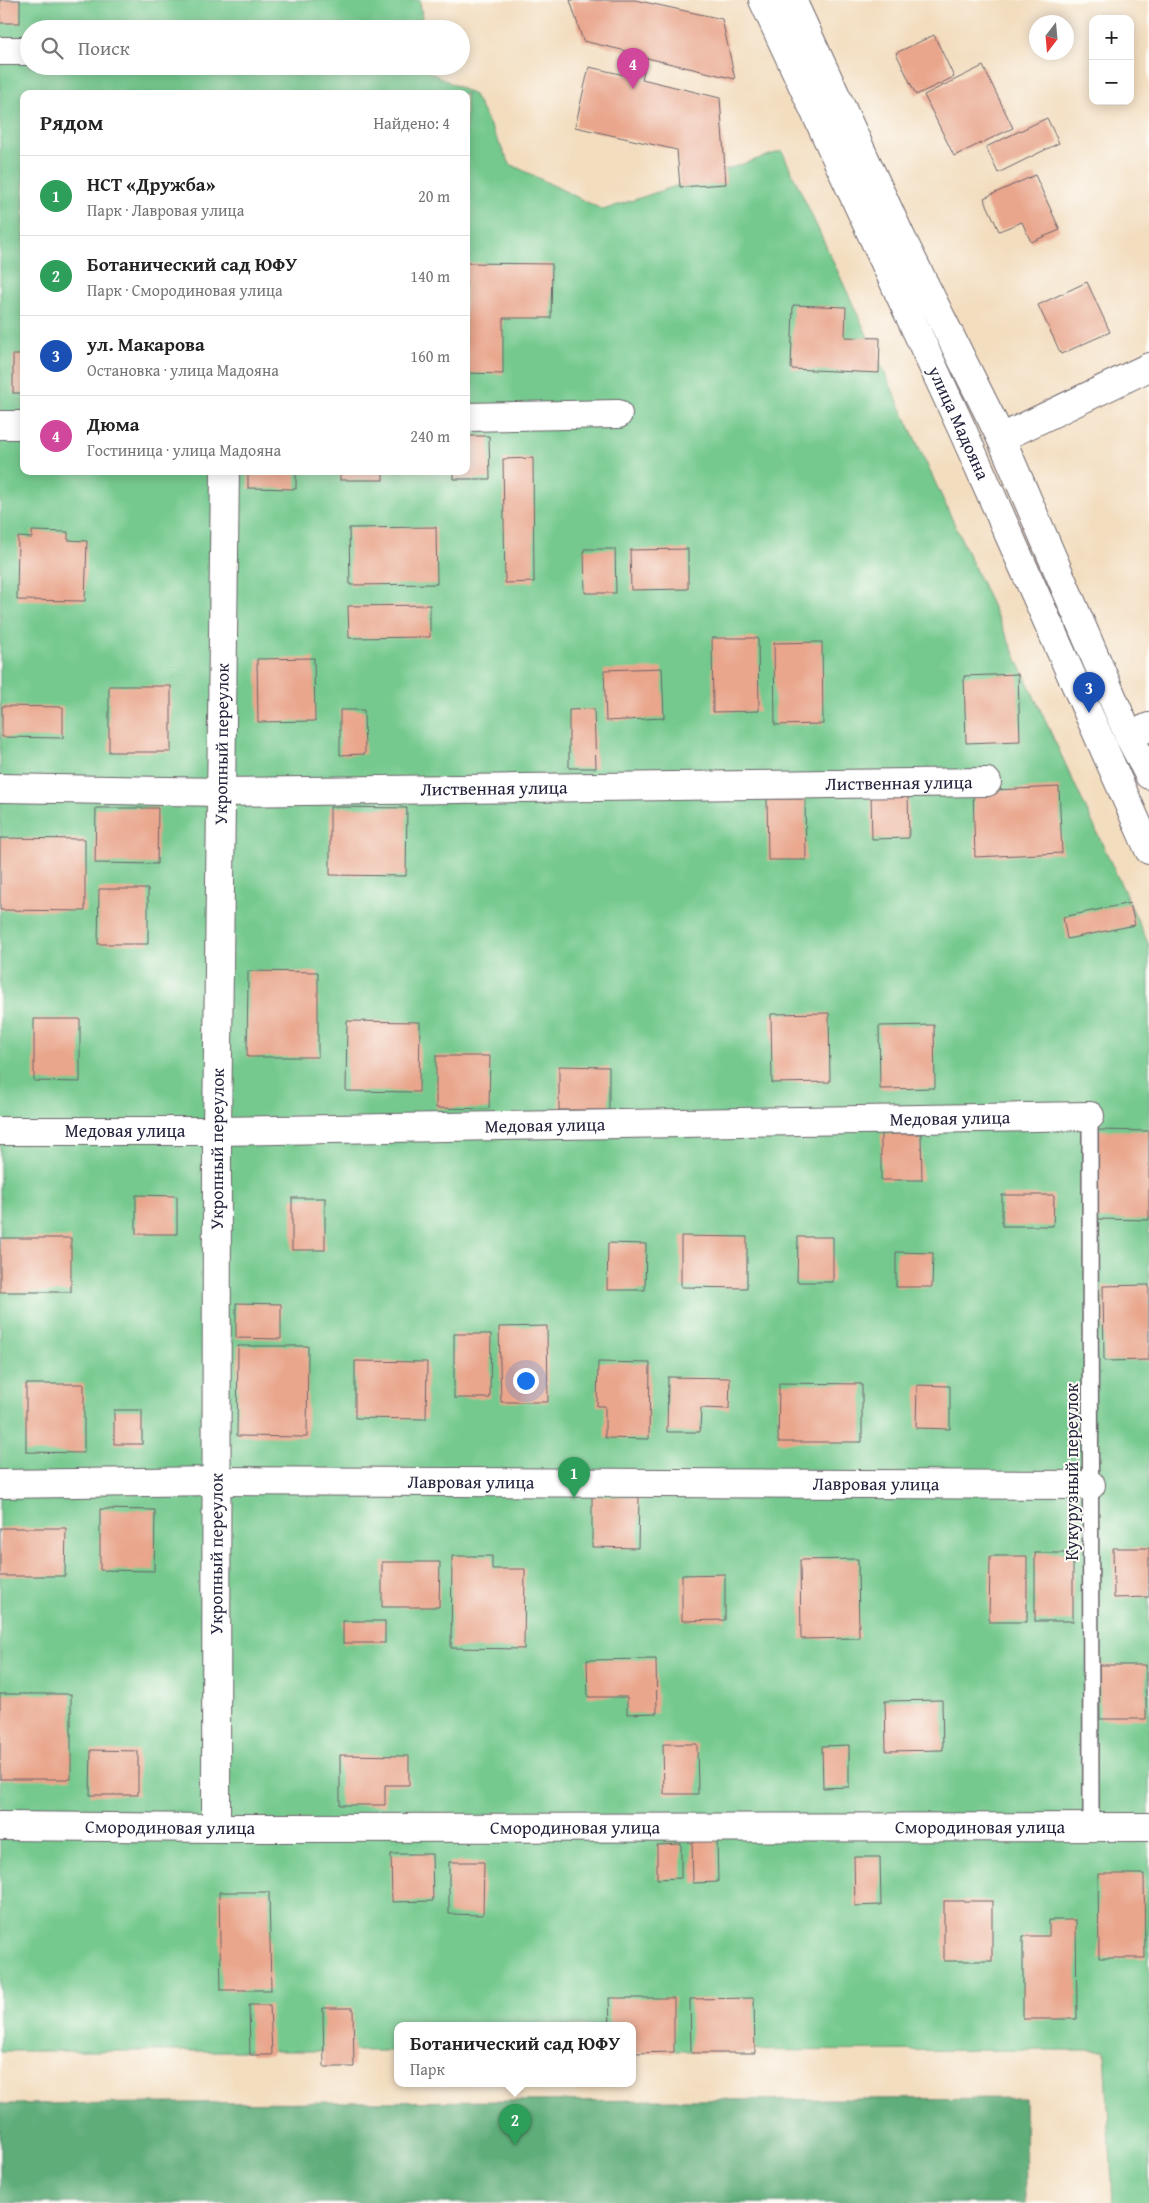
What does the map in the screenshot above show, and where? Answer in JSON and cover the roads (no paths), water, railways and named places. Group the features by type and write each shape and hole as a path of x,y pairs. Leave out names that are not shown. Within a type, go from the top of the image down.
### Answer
{"street":[{"name":"улица Мадояна","path":"763,0 961,427 1149,850"},
{"name":"улица Мадояна","path":"792,0 901,238 1001,438 1139,731 1149,775"},
{"path":"0,51 20,51"},
{"path":"1001,438 1149,367"},
{"path":"470,417 618,414"},
{"path":"0,425 20,425"},
{"name":"Укропный переулок","path":"216,1828 218,1481 217,1131 225,475"},
{"name":"Лиственная улица","path":"0,788 222,792 987,782"},
{"name":"Медовая улица","path":"0,1131 217,1131 1090,1116"},
{"name":"Лавровая улица","path":"0,1484 218,1481 1091,1485"},
{"name":"Смородиновая улица","path":"0,1826 216,1828 1149,1827"}],"lane":[{"name":"Кукурузный переулок","path":"1090,1116 1091,1828"}],"place":[{"name":"Дюма","path":"633,89"},
{"name":"ул. Макарова","path":"1089,713"},
{"name":"НСТ «Дружба»","path":"574,1498"},
{"name":"Ботанический сад ЮФУ","path":"515,2145"}]}
